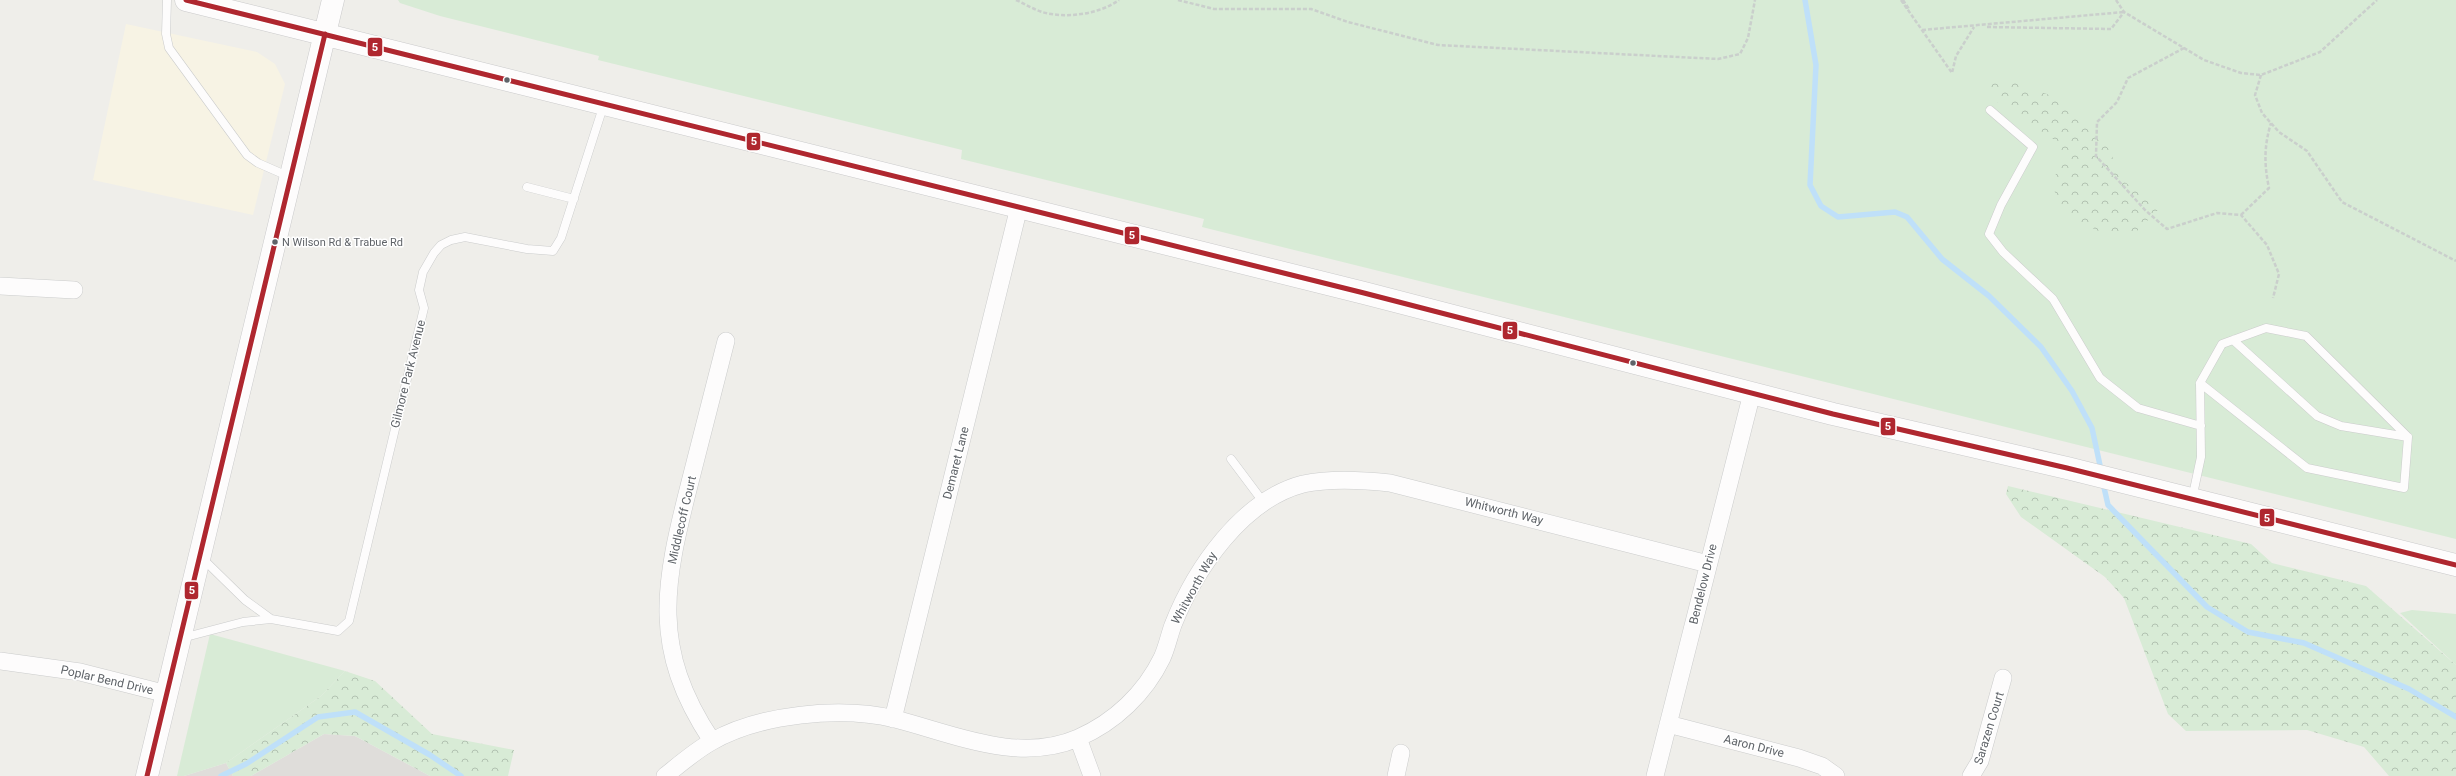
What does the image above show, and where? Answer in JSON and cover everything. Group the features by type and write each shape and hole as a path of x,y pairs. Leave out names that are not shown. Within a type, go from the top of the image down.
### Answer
{"main road":[{"path":"186,0 1019,207 1833,414 2067,468 2126,484 2456,565"},
{"path":"147,776 166,694 182,638 332,0"}],"street":[{"name":"Demaret Lane","path":"893,719 1019,207"},
{"path":"0,286 74,290"},
{"name":"Middlecoff Court","path":"712,741 695,716 678,678 669,638 668,594 672,554 726,341"},
{"name":"Bendelow Drive","path":"1655,776 1752,393"},
{"name":"Whitworth Way","path":"666,776 712,741 771,720 801,716 836,713 893,719 991,746 1018,748 1046,746 1078,738 1116,715 1136,698 1152,678 1164,656 1174,624 1206,561 1235,526 1264,503 1302,485 1362,480 1390,483 1708,564"},
{"name":"Poplar Bend Drive","path":"0,661 80,672 166,694"},
{"name":"Sarazen Court","path":"1971,776 1980,762 2003,678"},
{"name":"Aaron Drive","path":"1668,724 1800,758 1822,766 1836,776"},
{"path":"1078,738 1092,776"},
{"path":"1396,776 1400,753"}],"lane":[{"path":"167,0 166,34 169,48 247,155 258,163 290,178"},
{"name":"Gilmore Park Avenue","path":"182,638 243,622 271,619 338,631 349,621 424,308 419,290 420,280 428,262 441,245 465,237 527,249 553,251 561,238 604,104"},
{"path":"1990,110 2033,147 2001,204 1989,234 2003,252 2053,299 2100,378 2138,408 2201,426"},
{"path":"526,187 574,199"},
{"path":"2191,500 2201,457 2200,383 2222,344 2266,328 2306,336 2408,437 2404,488 2306,468 2200,383"},
{"path":"2233,340 2317,416 2341,426 2408,437"},
{"path":"1231,459 1264,503"},
{"name":"Gilmore Park Avenue","path":"201,557 245,600 271,619"}],"path":[{"path":"1016,0 1043,12 1082,15 1108,8 1119,0"},
{"path":"1178,0 1214,9 1311,9 1348,22 1438,44 1718,59 1740,54 1748,38 1756,0"},
{"path":"1902,0 1952,73 1956,56 1974,27"},
{"path":"2116,0 2124,12 2204,60 2241,73 2261,75 2320,52 2377,0"},
{"path":"1922,30 1974,27 2124,12"},
{"path":"1974,27 2111,29 2124,12"},
{"path":"2184,48 2128,78 2117,102 2097,122 2096,156 2145,210 2166,229 2217,213 2241,215 2267,245 2278,274 2273,298"},
{"path":"2261,75 2255,95 2262,113 2279,132 2307,151 2342,202 2456,261"},
{"path":"2241,215 2269,188 2264,163 2266,140 2271,123"}],"shaded area":[{"path":"126,24 257,52 275,64 285,84 253,215 93,180"},
{"path":"324,734 355,736 430,776 251,776"},
{"path":"226,763 233,776 184,776"}],"green space":[{"path":"398,0 2456,0 2456,539 1202,227 1204,219 961,159 962,150 598,60 599,56 440,16 400,3"},
{"path":"2016,81 2061,100 2078,120 2109,149 2122,180 2160,208 2137,231 2100,232 2062,212 2053,187 2062,145 1997,102 1988,84"},
{"path":"2008,486 2251,544 2272,563 2366,586 2456,665 2456,776 2389,776 2364,747 2307,730 2186,731 2168,714 2124,598 2105,577 2021,517 2006,494"},
{"path":"2412,610 2456,614 2456,665 2400,613"},
{"path":"210,634 345,671 321,696 226,763 184,776 177,776"},
{"path":"345,671 375,681 432,734 514,750 508,776 430,776 355,736 324,734 251,776 233,776 226,763 321,696"}],"waterway":[{"path":"1805,0 1816,65 1810,185 1821,206 1838,217 1895,212 1907,217 1942,259 1989,296 2041,347 2072,391 2092,428 2101,470"},
{"path":"2103,483 2108,505 2207,607 2248,632 2304,643 2409,689 2456,717"},
{"path":"221,776 246,764 318,717 355,712 430,755 461,776"}],"transit line":[{"name":"5","path":"186,0 1364,293 1833,414 2067,468 2456,565"},
{"name":"5","path":"147,776 325,34"}],"place":[{"name":"N Wilson Rd & Trabue Rd","path":"275,242"}]}
